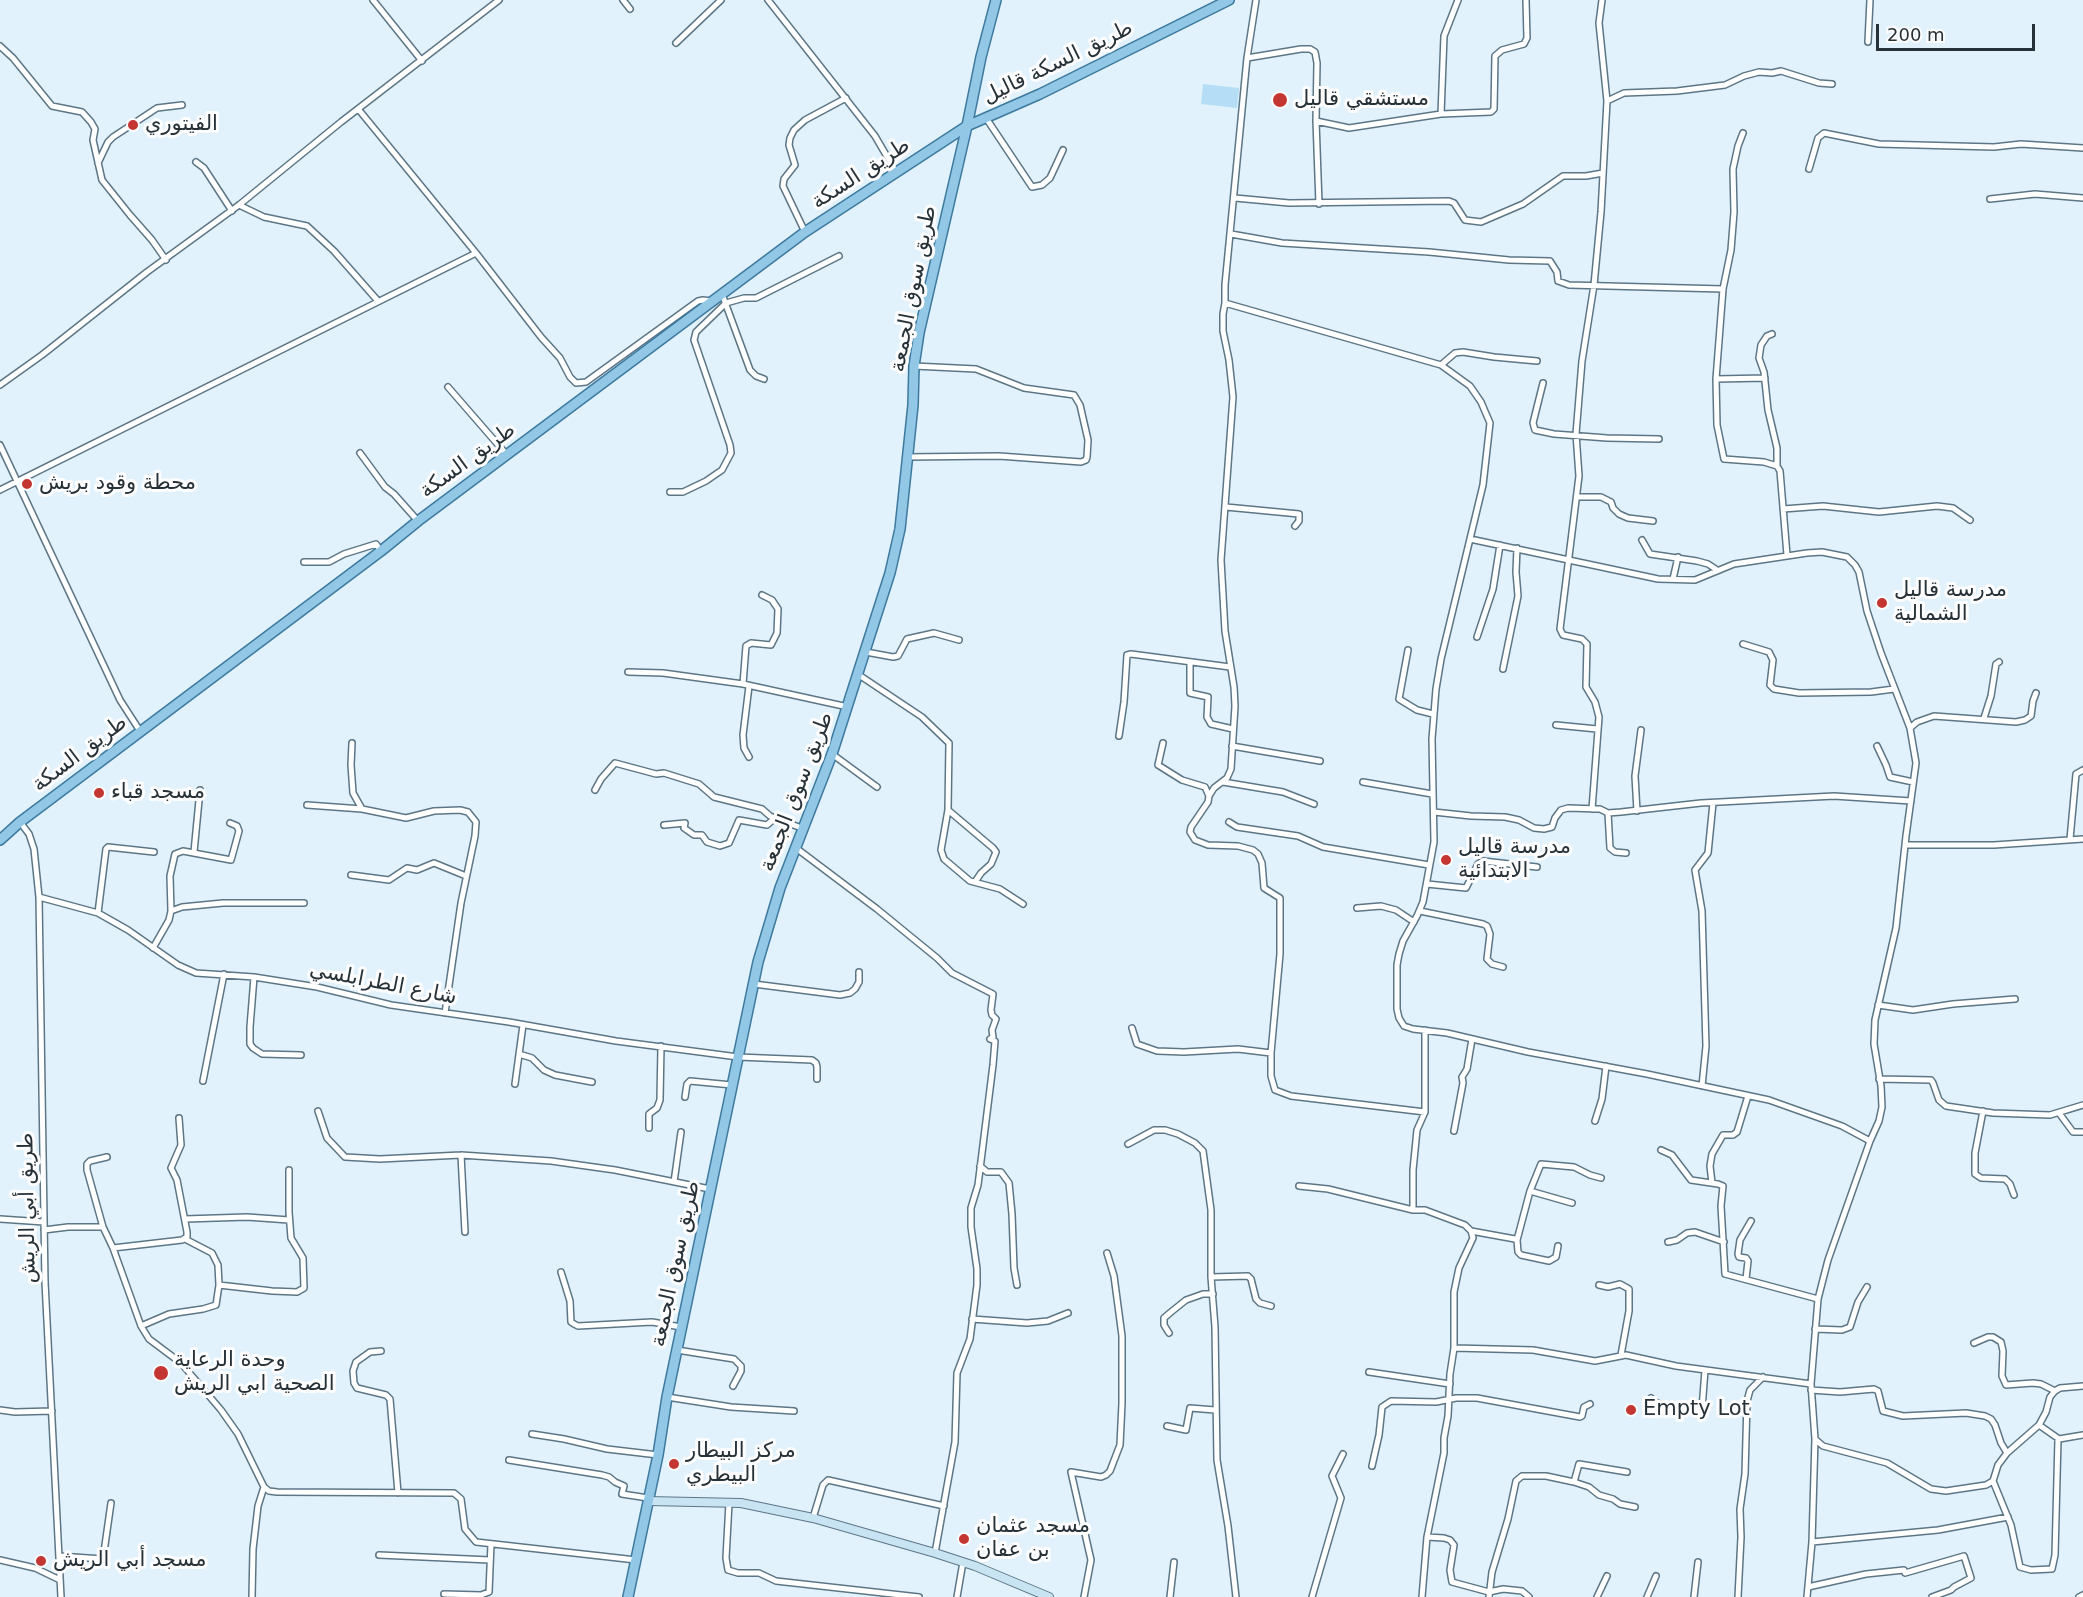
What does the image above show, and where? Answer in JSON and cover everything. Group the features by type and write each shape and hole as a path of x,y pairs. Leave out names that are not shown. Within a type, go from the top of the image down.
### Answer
{"main road":[{"name":"طريق سوق الجمعة","path":"628,1597 658,1455 681,1327 758,962 780,888 848,707 890,573 900,530 914,366 919,333 996,0"},
{"name":"طريق السكة قاليل","path":"967,126 1040,94 1229,0"},
{"name":"طريق السكة","path":"0,840 20,822 381,551 417,521 713,301 724,298 805,232 967,126"},
{"path":"648,1499 764,1507 813,1518 963,1562 1049,1597"}],"street":[{"path":"373,0 422,61"},
{"path":"0,385 232,211 340,122 359,110 499,0"},
{"path":"623,0 630,9"},
{"path":"676,43 722,0"},
{"path":"768,0 875,136 896,172"},
{"path":"1251,0 1256,3 1247,58 1223,314 1223,331 1233,397 1221,560 1225,631 1234,687 1231,769 1227,778 1214,788 1209,796 1208,802 1191,827 1192,836 1195,840 1208,845 1238,846 1254,850 1262,863 1264,888 1280,898 1280,954 1271,1053 1273,1087 1280,1093 1425,1112"},
{"path":"1441,114 1444,36 1458,0"},
{"path":"1316,121 1349,128 1441,114 1491,112 1494,109 1495,56 1502,50 1524,44 1527,39 1526,0"},
{"path":"1592,808 1598,709 1586,687 1587,644 1582,639 1563,635 1561,632 1577,497 1579,457 1576,434 1585,334 1594,285 1603,173 1607,100 1599,23 1602,0"},
{"path":"1868,42 1870,0"},
{"path":"0,46 13,58 52,106 82,112 87,116 95,129 93,140 100,174 108,189 152,240 166,260"},
{"path":"1247,58 1301,49 1310,49 1315,52 1319,204"},
{"path":"1607,100 1624,93 1677,91 1725,85 1759,72 1781,71 1824,84 1832,84"},
{"path":"805,232 783,186 784,179 795,165 789,145 790,138 794,130 805,120 846,98"},
{"path":"98,164 108,142 113,137 157,108 182,105"},
{"path":"359,110 560,358 570,377 576,383 586,382 698,301 713,301"},
{"path":"986,118 1032,187 1042,185 1050,178 1063,150"},
{"path":"1743,133 1733,169 1731,250 1723,289 1716,379 1718,425 1723,457 1727,460 1764,462 1777,466"},
{"path":"1809,169 1818,138 1824,133 1879,144 1994,147 2020,144 2083,148"},
{"path":"196,162 204,168 232,211"},
{"path":"1235,198 1319,204 1449,201 1454,203 1465,220 1481,222 1523,204 1563,176 1603,173"},
{"path":"1990,199 2036,194 2083,198"},
{"path":"239,205 264,217 307,226 334,251 378,301"},
{"path":"1231,234 1282,243 1429,252 1509,260 1551,261 1557,272 1558,281 1569,285 1723,289"},
{"path":"0,490 476,253"},
{"path":"724,298 756,298 839,256"},
{"path":"724,298 750,370 764,379"},
{"path":"670,492 683,492 706,481 722,470 730,453 730,445 694,340 696,332 724,298"},
{"path":"1225,303 1441,365 1470,386 1481,402 1490,423 1484,475 1441,659 1433,714 1431,739 1434,842 1427,884 1420,911 1403,941 1397,965 1397,1009 1404,1026 1786,1105 1824,1119 1870,1141"},
{"path":"1772,334 1764,339 1759,351 1765,378 1768,410 1778,448 1777,466 1781,474 1786,555"},
{"path":"1441,365 1455,353 1463,352 1537,361"},
{"path":"907,458 999,456 1081,462 1087,457 1086,425 1080,405 1074,395 1024,388 976,369 914,366"},
{"path":"1716,379 1765,378"},
{"path":"1543,383 1533,423 1535,430 1554,434 1607,438 1659,439"},
{"path":"448,387 507,455"},
{"path":"0,445 120,700 140,731"},
{"path":"360,453 385,487 417,521"},
{"path":"1577,497 1602,497 1611,502 1619,514 1628,518 1653,521"},
{"path":"1783,509 1823,506 1879,512 1937,506 1953,508 1970,520"},
{"path":"1226,507 1299,514 1299,521 1295,526"},
{"path":"1470,539 1635,575 1673,579 1695,580 1745,561 1786,555 1822,552 1847,557 1859,572 1868,611 1894,689 1910,728 1916,755 1911,801 1893,945 1878,1005 1874,1035 1882,1094 1881,1115 1828,1260 1818,1299 1811,1387 1815,1439 1812,1542 1807,1597"},
{"path":"1642,540 1650,554 1678,557 1708,564 1717,570"},
{"path":"304,562 329,562 344,554 376,544 381,551"},
{"path":"1477,637 1493,589 1500,545"},
{"path":"1503,669 1518,596 1517,548"},
{"path":"1673,579 1678,557"},
{"path":"749,756 744,748 743,735 746,646 751,643 771,645 777,633 778,609 772,600 762,595"},
{"path":"866,652 898,656 908,639 934,633 959,640"},
{"path":"1743,645 1769,652 1773,660 1770,685 1774,689 1799,693 1870,692 1894,689"},
{"path":"1408,650 1399,699 1417,710 1433,714"},
{"path":"1119,736 1125,702 1127,655 1230,667"},
{"path":"1190,662 1190,693 1208,697 1207,717 1211,724 1233,729"},
{"path":"1984,718 1996,664 1999,662"},
{"path":"628,672 663,673 746,685 848,707"},
{"path":"858,675 921,717 949,743 948,810 942,855 963,877 1000,889 1023,904"},
{"path":"1910,728 1917,722 1934,716 2016,722 2031,716 2036,693"},
{"path":"1556,725 1598,729"},
{"path":"1637,811 1635,776 1641,730"},
{"path":"352,743 353,793 362,809"},
{"path":"1163,743 1158,765 1182,780 1205,787 1209,796"},
{"path":"1232,746 1320,761"},
{"path":"1876,746 1890,777 1913,782"},
{"path":"832,754 877,787"},
{"path":"595,790 615,763 656,774 664,773 699,784 714,797 762,809 767,815 804,829"},
{"path":"2070,839 2076,774 2083,770"},
{"path":"1222,782 1275,790 1299,796 1314,804"},
{"path":"1363,782 1432,794"},
{"path":"194,852 200,790"},
{"path":"1434,812 1505,817 1519,820 1534,828 1550,829 1562,810 1568,808 1600,808 1608,813 1713,803 1834,796 1911,801"},
{"path":"1702,1086 1706,1046 1702,911 1695,870 1708,853 1713,803"},
{"path":"307,805 362,809 406,818 446,809 468,812 476,822 445,1013"},
{"path":"948,810 996,852 991,864 975,882"},
{"path":"1608,813 1610,848 1614,852 1626,853"},
{"path":"664,825 686,823 684,828 694,835 702,835 707,842 720,846 729,843 739,820 766,825 775,818"},
{"name":"طريق أبي الريش","path":"20,822 29,834 34,849 39,897 44,1230 61,1597"},
{"path":"1229,822 1237,827 1298,836 1323,847 1430,865"},
{"path":"153,948 169,920 170,876 175,854 179,851 194,852 231,860 239,831 237,826 230,823"},
{"path":"1905,846 2083,840"},
{"path":"98,913 108,847 154,852"},
{"path":"796,848 877,909 951,972 993,994 991,1010 992,1016 996,1019 992,1030 993,1036 990,1039 996,1041 977,1191 971,1208 971,1227 978,1278 968,1348 957,1373 955,1442 935,1553"},
{"path":"1427,884 1466,888 1478,864 1484,861 1537,867"},
{"path":"351,875 389,880 407,868 417,870 434,863 466,876"},
{"name":"شارع الطرابلسي","path":"39,897 98,913 128,930 177,965 196,973 254,977 317,987 391,1005 616,1041 738,1057 812,1060 816,1063 817,1079"},
{"path":"171,911 182,907 223,903 304,903"},
{"path":"1357,908 1381,906 1395,910 1414,922"},
{"path":"1420,911 1487,926 1490,934 1487,959 1492,964 1503,967"},
{"path":"754,984 845,995 855,989 859,982 860,972"},
{"path":"203,1081 224,974"},
{"path":"254,977 250,1044 262,1054 302,1055"},
{"path":"1878,1005 1913,1010 2015,999"},
{"path":"515,1084 523,1025"},
{"path":"1132,1028 1137,1044 1157,1051 1238,1049 1271,1053"},
{"path":"1413,1210 1413,1170 1417,1130 1425,1112 1425,1030"},
{"path":"1454,1131 1463,1083 1462,1077 1467,1069 1472,1039"},
{"path":"649,1128 649,1114 657,1108 660,1100 662,1046"},
{"path":"519,1054 531,1058 544,1070 555,1075 592,1082"},
{"path":"1595,1121 1602,1099 1606,1066"},
{"path":"1879,1079 1931,1080 1939,1100 1946,1106 1983,1111 2037,1115 2059,1113 2083,1105"},
{"path":"685,1097 687,1084 690,1081 732,1085"},
{"path":"1712,1183 1710,1166 1712,1154 1723,1135 1733,1135 1737,1132 1748,1096"},
{"path":"318,1111 327,1138 345,1156 380,1158 461,1155 572,1163 710,1189"},
{"path":"1983,1111 1975,1153 1975,1174 1981,1178 2005,1179 2010,1184 2014,1196"},
{"path":"2059,1113 2073,1132 2083,1132"},
{"path":"179,1118 181,1145 171,1168 177,1180 185,1219 187,1232 185,1239"},
{"path":"1128,1144 1154,1130 1165,1130 1195,1143 1203,1151 1210,1210 1217,1460 1228,1526 1236,1597"},
{"path":"674,1182 681,1132"},
{"path":"1661,1150 1674,1157 1689,1179 1721,1184 1723,1188 1721,1206 1725,1274 1818,1299"},
{"path":"461,1155 465,1232"},
{"path":"107,1157 90,1161 87,1164 103,1227 113,1248 141,1326 148,1339 181,1363 221,1410 238,1434 264,1487 269,1491 448,1492 458,1495 463,1509 465,1529 476,1542 636,1560"},
{"path":"1558,1246 1556,1257 1549,1260 1521,1255 1518,1252 1517,1240 1539,1167 1543,1164 1576,1167 1601,1178"},
{"path":"980,1166 987,1172 1001,1172 1009,1184 1017,1285"},
{"path":"219,1284 272,1291 301,1291 304,1283 303,1258 291,1238 289,1170"},
{"path":"1299,1186 1328,1189 1413,1210 1425,1210 1465,1225 1472,1231 1517,1240"},
{"path":"1530,1191 1572,1203"},
{"path":"185,1219 247,1217 289,1220"},
{"path":"0,1219 44,1222"},
{"path":"1746,1279 1748,1261 1746,1258 1739,1257 1738,1254 1740,1240 1751,1221"},
{"path":"44,1230 103,1227"},
{"path":"1422,1597 1426,1537 1444,1453 1454,1348 1454,1292 1459,1268 1473,1238 1472,1231"},
{"path":"1668,1242 1677,1240 1687,1233 1695,1232 1724,1242"},
{"path":"113,1248 185,1239 212,1253 218,1265 218,1300 213,1307 169,1314 141,1326"},
{"path":"1084,1597 1091,1560 1071,1472 1101,1477 1106,1475 1110,1471 1120,1445 1122,1336 1114,1276 1107,1253"},
{"path":"561,1272 570,1301 571,1322 578,1326 652,1322 681,1327"},
{"path":"1211,1277 1248,1276 1251,1279 1256,1299 1260,1303 1271,1306"},
{"path":"1599,1285 1608,1287 1620,1284 1629,1288 1629,1311 1621,1355"},
{"path":"1815,1329 1842,1330 1850,1327 1857,1302 1867,1287"},
{"path":"1169,1333 1164,1325 1164,1318 1186,1300 1203,1294 1213,1294"},
{"path":"972,1319 1027,1323 1048,1321 1068,1313"},
{"path":"1974,1343 1988,1337 1994,1337 2001,1342 2002,1376 2006,1385 2033,1383 2055,1391"},
{"path":"1454,1348 1533,1350 1595,1361 1621,1355 1705,1370 1763,1377 1840,1392 1873,1388 1878,1391 1883,1411 1903,1416 1966,1413 1985,1416 1995,1425 2007,1453"},
{"path":"677,1350 734,1359 741,1366 741,1371 733,1386"},
{"path":"381,1351 370,1352 356,1362 353,1371 354,1383 357,1388 386,1395 390,1399 398,1493"},
{"path":"1651,1398 1663,1405 1698,1410 1702,1408 1705,1370"},
{"path":"1369,1372 1450,1383"},
{"path":"1738,1597 1741,1548 1740,1509 1746,1464 1747,1401 1750,1389 1763,1377"},
{"path":"2058,1439 2054,1563 2052,1569 2031,1570 2020,1567 2008,1517 1993,1481 1998,1465 2007,1453 2039,1425 2046,1412 2049,1397 2060,1388 2083,1386"},
{"path":"667,1397 731,1407 794,1411"},
{"path":"1372,1466 1384,1404 1391,1401 1449,1401 1456,1398 1477,1398 1579,1418 1582,1416 1585,1405 1590,1404"},
{"path":"1167,1426 1186,1430 1190,1408 1215,1410"},
{"path":"0,1410 52,1411"},
{"path":"2039,1425 2058,1439 2083,1435"},
{"path":"532,1434 607,1449 658,1455"},
{"path":"1815,1439 1823,1446 1887,1463 1931,1489 1946,1491 1975,1488 1993,1481"},
{"path":"1312,1597 1341,1498 1332,1476 1342,1454"},
{"path":"509,1460 602,1474 624,1486 622,1494 648,1499"},
{"path":"1574,1482 1579,1464 1628,1472"},
{"path":"1489,1595 1492,1572 1519,1478 1532,1474 1574,1482 1589,1487 1595,1493 1620,1504 1635,1507"},
{"path":"813,1518 823,1485 828,1480 944,1506"},
{"path":"252,1597 253,1549 258,1506 264,1487"},
{"path":"59,1556 103,1559 111,1503"},
{"path":"729,1503 726,1558 728,1570 738,1573 759,1573 776,1581 919,1597"},
{"path":"1812,1542 1938,1530 2008,1517"},
{"path":"1426,1537 1444,1538 1450,1540 1454,1545 1450,1570 1452,1582 1489,1595 1503,1589 1524,1592 1528,1597"},
{"path":"444,1594 481,1595 489,1592 491,1544"},
{"path":"379,1555 490,1560"},
{"path":"1808,1587 1866,1574 1904,1570 1905,1573 1965,1556 1971,1578 1951,1590 1932,1597"},
{"path":"0,1560 35,1568 60,1580"},
{"path":"957,1597 963,1562"},
{"path":"1170,1597 1174,1562"},
{"path":"1694,1597 1698,1562"},
{"path":"1597,1597 1607,1576"},
{"path":"1647,1597 1656,1576"},
{"path":"2079,1597 2083,1595"}],"shaded area":[{"path":"1203,84 1239,88 1237,108 1201,104"}],"place":[{"name":"مستشقي قاليل","path":"1280,100"},
{"name":"الفيتوري","path":"133,125"},
{"name":"محطة وقود بريش","path":"27,484"},
{"name":"مدرسة قاليل الشمالية","path":"1882,603"},
{"name":"مسجد قباء","path":"99,793"},
{"name":"مدرسة قاليل الابتدائية","path":"1446,860"},
{"name":"وحدة الرعاية الصحية ابي الريش","path":"161,1373"},
{"name":"Empty Lot","path":"1631,1410"},
{"name":"مركز البيطار البيطري","path":"674,1464"},
{"name":"مسجد عثمان بن عفان","path":"964,1539"},
{"name":"مسجد أبي الريش","path":"41,1561"}]}
